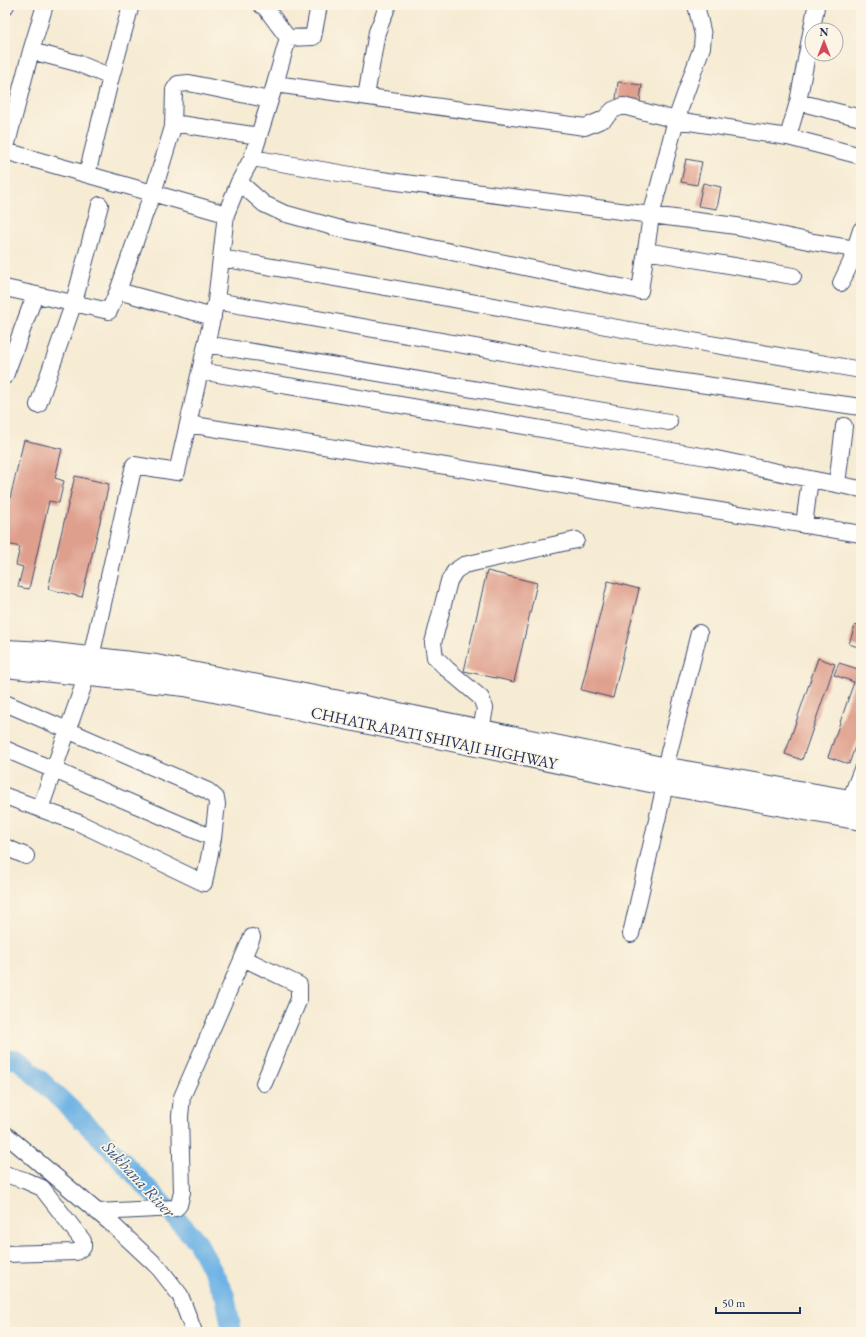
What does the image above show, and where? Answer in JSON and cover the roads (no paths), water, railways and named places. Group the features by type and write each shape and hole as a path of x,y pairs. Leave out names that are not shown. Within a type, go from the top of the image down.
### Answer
{"main road":[{"name":"CHHATRAPATI SHIVAJI HIGHWAY","path":"5,650 46,652 89,666 185,686 855,810"},
{"name":"CHHATRAPATI SHIVAJI HIGHWAY","path":"5,667 156,665 481,730 665,776"}],"street":[{"path":"46,5 31,51 5,151 226,214"},
{"path":"86,174 131,5"},
{"path":"262,5 288,38"},
{"path":"288,38 313,37 319,5"},
{"path":"366,96 377,32 388,5"},
{"path":"239,182 264,204 283,213 341,229 640,291 651,216 676,120 702,48 703,35 696,5"},
{"path":"788,137 798,102 816,7"},
{"path":"40,809 89,666 134,465 177,472 213,317 226,214 239,182 252,158 288,38"},
{"path":"31,51 77,63 111,77"},
{"path":"5,288 74,302 109,311 153,193 173,124 174,90 178,84 189,83 270,100"},
{"path":"275,84 585,127 604,119 613,110 623,106 676,120 788,137 861,156"},
{"path":"798,102 861,118"},
{"path":"173,124 259,136"},
{"path":"252,158 381,180 736,226 813,242 856,259"},
{"path":"38,405 74,302 100,205"},
{"path":"841,283 856,259 861,230"},
{"path":"646,251 793,276"},
{"path":"221,258 654,335 861,370"},
{"path":"118,290 213,317"},
{"path":"5,376 34,295"},
{"path":"216,301 621,373 861,407"},
{"path":"206,344 670,422"},
{"path":"200,371 707,457 810,480 861,489"},
{"path":"188,424 861,534"},
{"path":"837,484 844,426"},
{"path":"804,525 810,480"},
{"path":"481,730 484,708 481,698 435,657 433,643 449,582 452,576 455,571 464,565 576,540"},
{"path":"631,934 665,776 699,633"},
{"path":"5,703 208,790 216,798 217,804 213,838 204,883 79,823 5,796"},
{"path":"5,749 213,838"},
{"path":"855,810 861,772"},
{"path":"5,847 26,856"},
{"path":"98,1212 176,1208 179,1205 182,1192 180,1116 182,1097 252,937"},
{"path":"243,958 299,985 298,999 264,1083"},
{"path":"5,1134 98,1212 159,1268 180,1295 194,1332"},
{"path":"5,1175 24,1180 42,1188 83,1241 83,1247 76,1252 5,1254"}],"waterway":[{"name":"Sukhana River","path":"5,1058 19,1060 96,1133 197,1241 225,1296 232,1332"}]}
